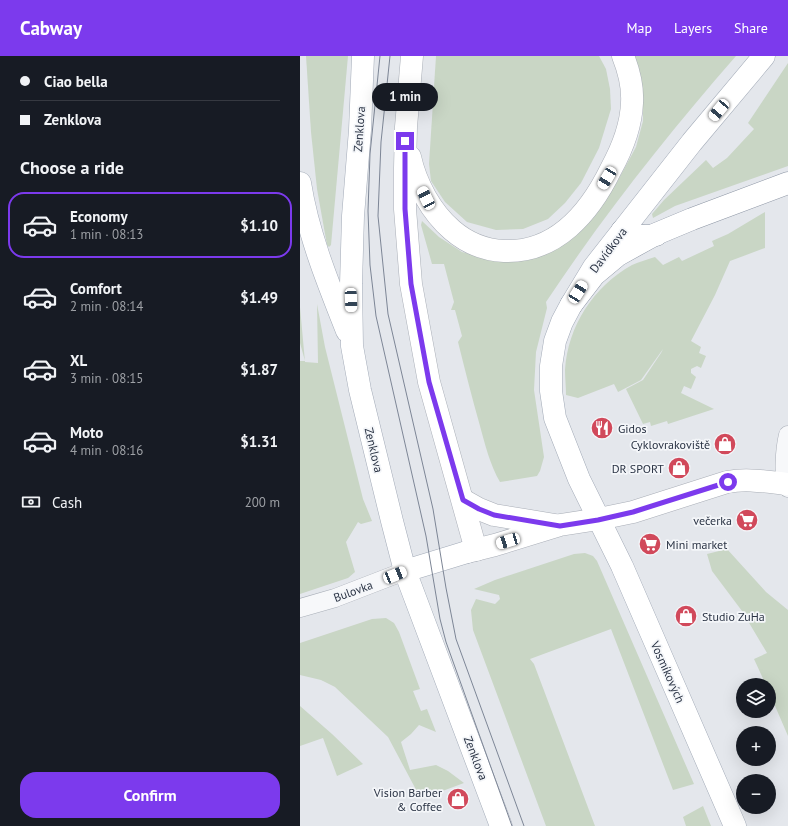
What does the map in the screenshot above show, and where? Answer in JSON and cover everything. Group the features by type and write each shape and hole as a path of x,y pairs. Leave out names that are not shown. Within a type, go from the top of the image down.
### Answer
{"main road":[{"name":"Zenklova","path":"363,56 360,130 353,216 350,284 352,346 360,390 405,571 501,826"},
{"path":"412,56 406,127 405,209 411,284 429,382 463,500 472,551"},
{"path":"406,127 410,158 418,181 435,213 456,234 476,246 494,251 528,249 544,244 567,229 588,208 607,178 622,146 629,122 632,103 631,82 623,56"},
{"name":"Davídkova","path":"579,479 556,418 551,391 551,366 556,341 562,322 594,267 692,142 764,56"},
{"path":"571,305 594,275 618,255 656,234 712,211 788,183"},
{"path":"300,184 304,208 325,275 352,346"},
{"path":"622,232 641,236 656,234"},
{"name":"Vosmíkových","path":"579,479 622,566 736,826"},
{"path":"405,571 560,526 598,520 633,512 728,482 752,480 787,485"},
{"path":"463,500 494,515 560,526"}],"street":[{"path":"787,485 785,462 788,435"},
{"name":"Bulovka","path":"300,608 335,598 405,571"}],"green space":[{"path":"306,56 348,56 331,245 329,247 327,245 317,189 311,132"},
{"path":"436,56 599,56 606,69 610,89 611,109 599,148 581,183 565,203 548,219 523,229 496,230 467,222 445,202 431,181 429,164"},
{"path":"631,56 736,56 686,115 613,207 546,302 547,308 536,352 534,390 544,457 537,476 500,482 493,469 488,454 466,374 458,342 462,336 455,310 451,310 454,302 444,264 432,264 421,225 422,221 439,237 462,252 497,261 532,259 600,208 617,182 636,147 643,121 643,100"},
{"path":"788,63 788,166 675,206 653,218 652,214 664,200 706,160 713,168 727,158 754,129 748,123"},
{"path":"765,212 765,248 730,261 715,295 691,341 701,347 699,353 706,356 701,368 697,366 691,369 691,373 696,377 691,389 684,386 681,393 714,409 668,424 667,421 651,426 650,422 643,424 626,389 643,380 663,349 641,380 618,392 614,384 578,398 566,395 565,370 571,338 585,309 594,296 606,284 632,265 655,257 663,265 679,257 682,261 714,246 712,241 728,234"},
{"path":"317,304 325,347 363,499 372,521 361,524 358,522 346,542 355,572 348,578 300,594 300,361 318,363"},
{"path":"300,307 305,361 300,343"},
{"path":"727,549 766,592 788,610 788,736 776,708 776,678 763,678 754,659 767,653 742,611 712,571 707,554"},
{"path":"585,553 593,556 597,561 694,784 673,790 611,629 530,659 534,664 595,826 546,826 473,630 471,610 476,599 495,604 500,599 499,595 474,589 495,580 574,554"},
{"path":"386,618 394,623 399,632 420,689 413,691 421,711 427,709 436,732 419,725 401,742 410,770 436,765 448,771 464,783 421,799 388,737 335,687 321,680 300,675 300,643 372,619"},
{"path":"300,706 363,764 337,776 323,738 300,746"},
{"path":"703,806 711,826 686,826 683,817"}],"tram line":[{"path":"380,56 370,154 368,211 370,265 376,316 426,536 440,619 446,642 512,826"},
{"path":"390,56 381,142 378,216 388,314 433,509 456,639 524,826"}],"place":[{"name":"Gidos","path":"602,428"},
{"name":"Cyklovrakoviště","path":"725,444"},
{"name":"DR SPORT","path":"679,468"},
{"name":"večerka","path":"747,520"},
{"name":"Mini market","path":"650,544"},
{"name":"Studio ZuHa","path":"686,616"},
{"name":"Vision Barber & Coffee","path":"458,799"}],"route":[{"path":"405,141 405,209 411,284 418,330 429,382 463,500 494,515 560,526 598,520 633,512 728,482"}]}
